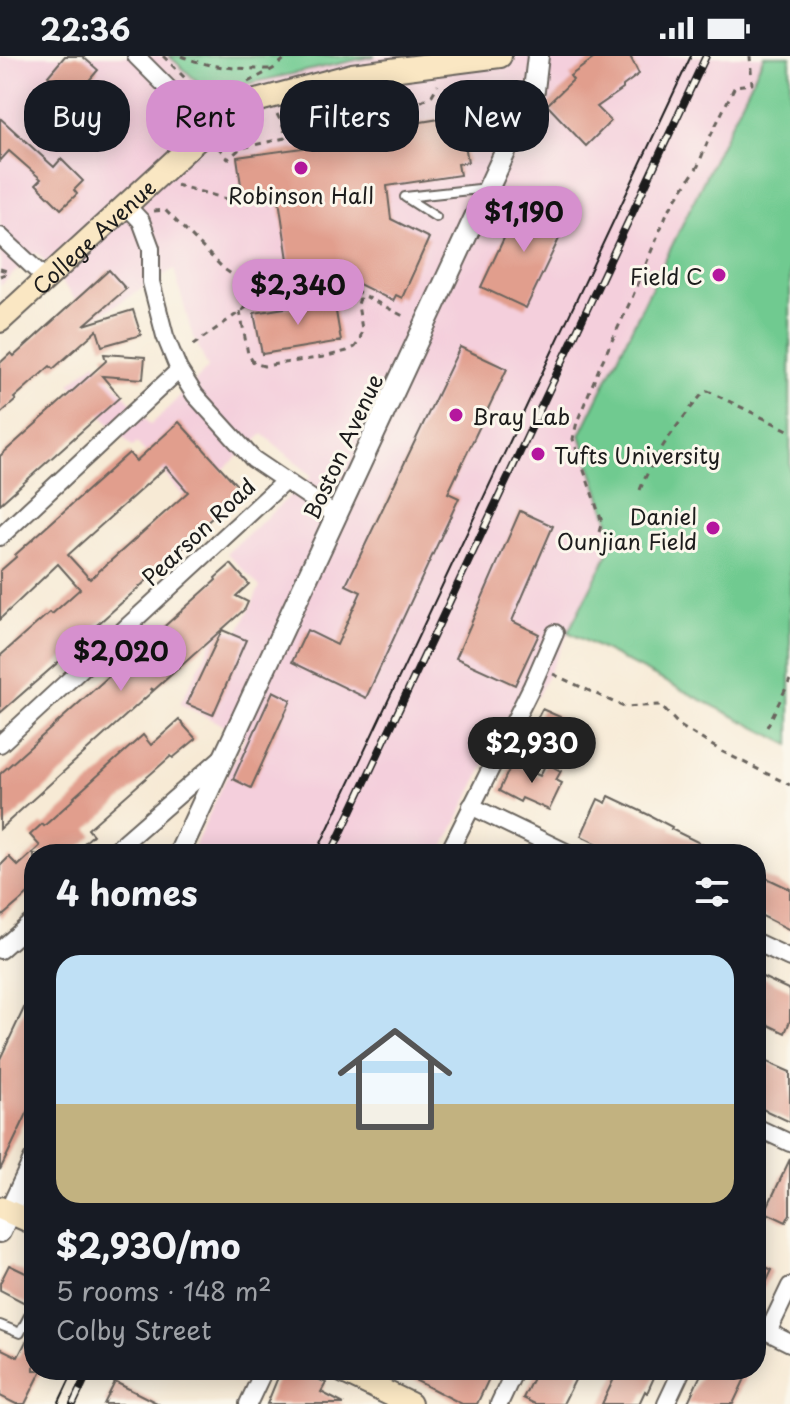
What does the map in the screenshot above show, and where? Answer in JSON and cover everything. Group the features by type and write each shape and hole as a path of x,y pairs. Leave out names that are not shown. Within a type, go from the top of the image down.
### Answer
{"main road":[{"name":"College Avenue","path":"264,99 352,75 500,56"},
{"name":"College Avenue","path":"0,321 126,205 196,152"},
{"path":"3,1218 24,1221"},
{"path":"363,1380 410,1404"}],"street":[{"path":"136,56 159,80"},
{"name":"Boston Avenue","path":"184,844 534,90 538,56"},
{"path":"126,205 141,221 151,248 151,282 165,336 179,370 195,395 253,459 336,515"},
{"path":"0,236 46,279"},
{"path":"0,537 179,370"},
{"name":"Pearson Road","path":"0,744 285,481"},
{"path":"453,844 532,686 555,633"},
{"path":"123,844 225,755"},
{"path":"471,806 549,844"},
{"path":"0,950 24,929"},
{"path":"766,947 790,958"},
{"path":"766,1132 790,1143"},
{"path":"3,1218 24,1179"},
{"path":"766,1323 790,1286"},
{"path":"766,1331 790,1343"},
{"path":"248,1404 259,1380"},
{"path":"499,1404 510,1380"},
{"path":"666,1404 677,1380"}],"lane":[{"path":"436,217 405,197 489,188"},
{"path":"0,1325 20,1333 24,1325"}],"path":[{"path":"163,56 187,80"},
{"path":"181,56 202,65 237,69 273,69 288,56"},
{"path":"599,532 602,522 573,439 577,422 667,213 698,166 735,86 752,84 750,56"},
{"path":"419,103 435,90"},
{"path":"276,113 280,120"},
{"path":"169,183 238,202"},
{"path":"154,211 165,210 224,269 264,297"},
{"path":"0,269 10,272 0,276"},
{"path":"287,270 291,292"},
{"path":"193,345 264,297 328,282 342,284 361,293 424,328"},
{"path":"240,311 248,354 254,363 264,366 324,357 355,347 362,335 358,305 361,293"},
{"path":"640,490 662,448 704,392 708,391 790,431"},
{"path":"551,672 624,707 660,705 680,726 723,752 790,785"},
{"path":"767,727 790,680"}],"shaded area":[{"name":"Tufts University","path":"0,56 790,56 790,745 569,632 537,697 519,694 446,844 196,844 245,736 180,704 220,626 238,633 260,587 227,553 312,476 263,434 188,501 137,443 133,447 70,384 95,362 151,425 208,368 191,331 174,269 92,320 37,252 0,286"}],"green space":[{"path":"169,56 375,56 264,80 196,80"},
{"path":"764,56 790,56 790,745 568,632 615,540 580,435"}],"building":[{"path":"65,56 82,56 98,70 89,80 53,80 48,76"},
{"path":"597,56 630,56 639,74 597,107 611,121 586,146 549,107 549,103 573,80 570,76"},
{"path":"0,118 24,140 24,152 37,152 54,167 61,159 83,181 74,190 77,194 61,209 36,184 41,179 9,151 0,161"},
{"path":"435,120 435,152 466,152 468,162 458,164 460,175 387,186 391,219 429,238 402,298 396,295 393,301 329,269 330,274 298,278 296,273 290,273 278,193 243,199 237,157 280,151 419,152 419,122"},
{"path":"522,200 567,222 526,308 481,287"},
{"path":"109,270 126,289 84,325 133,310 141,335 102,346 97,330 53,369 50,366 0,414 0,363 11,353 14,356"},
{"path":"334,300 341,341 262,354 254,313"},
{"path":"460,347 507,369 448,493 459,498 366,698 292,662 307,630 337,645 361,592 346,585"},
{"path":"104,354 145,357 143,379 102,376 120,397 0,504 0,456 106,361"},
{"path":"179,422 242,491 79,644 0,713 0,656 80,589 58,564 0,619 0,571 129,453 136,461","holes":["166,467 188,492 90,579 68,555"]},
{"path":"520,511 553,526 512,621 539,634 515,685 456,658"},
{"path":"231,564 249,584 236,596 248,602 245,609 154,690 150,688 153,691 0,829 0,774"},
{"path":"222,630 246,640 213,715 187,704"},
{"path":"273,691 291,700 251,788 233,779"},
{"path":"542,709 560,717 546,746 528,737"},
{"path":"179,720 196,739 173,758 171,756 88,829 93,835 83,844 38,844 30,835 42,824 44,826 143,735 151,745"},
{"path":"512,763 540,776 546,763 561,771 556,780 562,783 549,810 522,798 520,802 499,791"},
{"path":"609,796 702,844 598,844 581,836 598,799 606,803"},
{"path":"9,857 18,866 24,861 24,898 0,918 0,866"},
{"path":"766,878 790,889 790,930 766,918"},
{"path":"766,979 790,990 790,1021 785,1033 766,1024"},
{"path":"24,1008 24,1120 0,1170 0,1059"},
{"path":"766,1061 790,1072 790,1122 766,1111"},
{"path":"790,1159 790,1214 786,1222 766,1210"},
{"path":"9,1265 24,1272 24,1302 0,1290"},
{"path":"766,1267 772,1270 766,1283"},
{"path":"24,1345 24,1380 37,1380 25,1404 16,1404 0,1396 0,1348 18,1357"},
{"path":"277,1380 320,1380 326,1383 321,1392 344,1404 267,1404"},
{"path":"415,1380 488,1380 477,1404 462,1404"},
{"path":"532,1380 575,1380 563,1404 535,1404 523,1398"},
{"path":"613,1380 653,1380 639,1404 602,1404"},
{"path":"698,1380 744,1380 733,1404 687,1404"},
{"path":"115,1382 159,1404 104,1404"}],"tram line":[{"path":"321,844 691,56"},
{"path":"58,1404 69,1380"}],"railway":[{"path":"336,844 706,56"},
{"path":"73,1404 84,1380"}],"place":[{"name":"Robinson Hall","path":"301,168"},
{"name":"Field C","path":"719,275"},
{"name":"Bray Lab","path":"456,415"},
{"name":"Tufts University","path":"538,454"},
{"name":"Daniel Ounjian Field","path":"713,528"}]}
